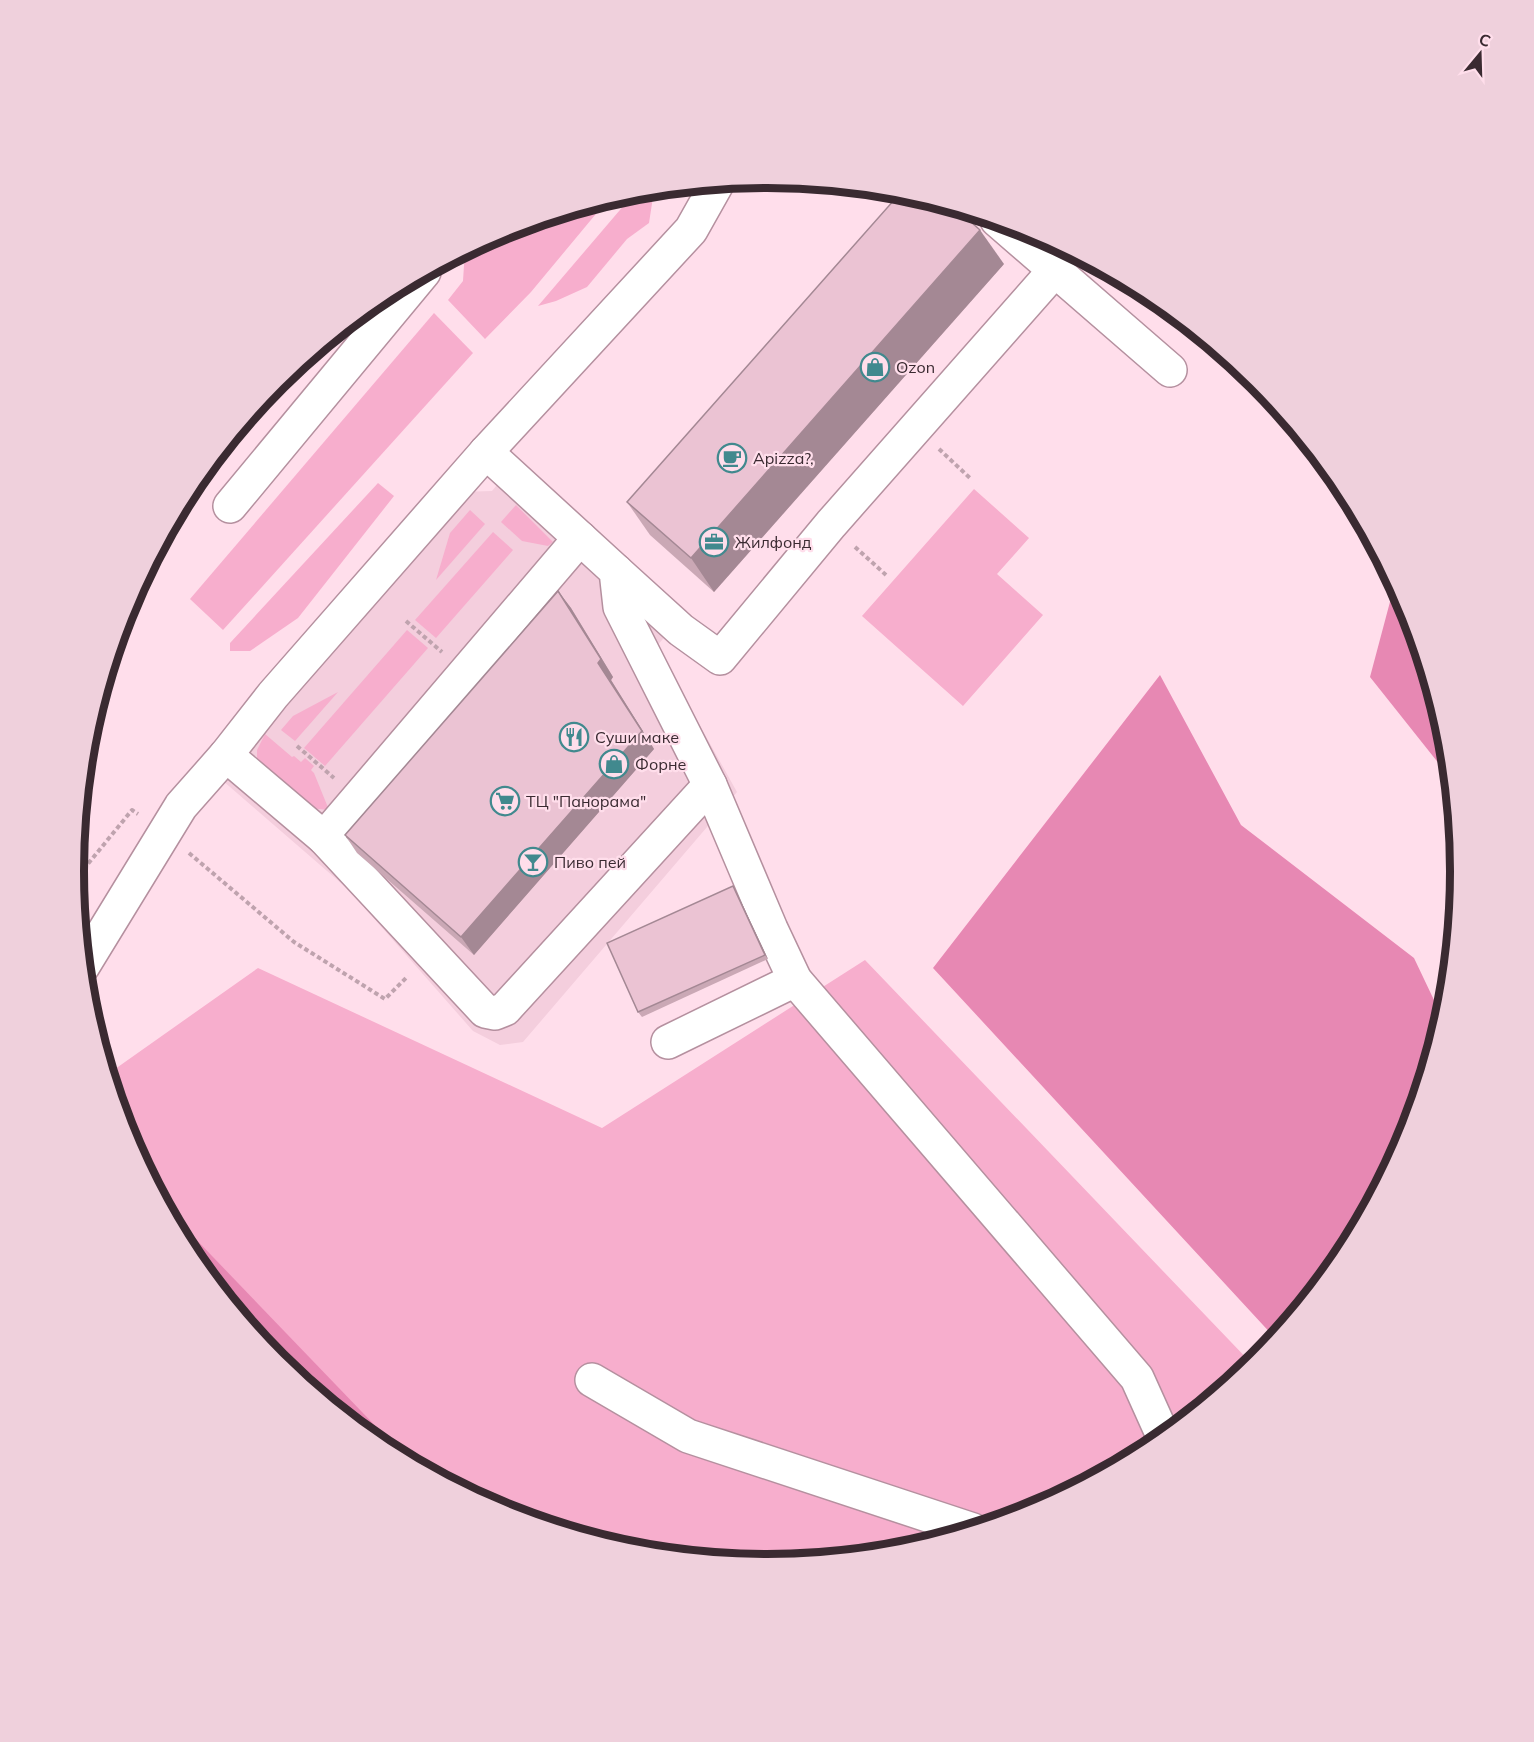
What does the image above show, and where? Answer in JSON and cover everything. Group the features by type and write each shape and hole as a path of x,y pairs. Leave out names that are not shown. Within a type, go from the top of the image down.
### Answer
{"street":[{"path":"89,955 181,806 273,695 486,452 691,230 714,190"},
{"path":"1015,235 1170,370"},
{"path":"486,452 681,630 720,658 831,524 1055,270"},
{"path":"230,506 409,290"},
{"path":"324,838 580,538"},
{"path":"616,571 620,607 710,784 795,980 1137,1378 1160,1429"},
{"path":"225,755 324,838 486,1011 495,1013 505,1009 710,784"},
{"path":"668,1042 795,980"},
{"path":"592,1380 687,1436 961,1526"}],"path":[{"path":"946,456 971,479"},
{"path":"861,552 885,575"},
{"path":"406,621 433,644"},
{"path":"297,746 321,766"},
{"path":"84,870 132,810 164,832 294,942 385,999 431,952"}],"shaded area":[{"path":"653,198 649,223 627,239 587,287 556,301 538,306 626,203"},
{"path":"600,209 531,292 485,339 448,300 463,281 465,258 547,224"},
{"path":"434,313 473,353 223,630 190,599"},
{"path":"516,462 687,611 656,647 737,792 523,1042 500,1045 473,1031 349,890 215,774 459,492 492,491"},
{"path":"378,483 394,496 298,618 250,651 230,651 230,643"},
{"path":"974,489 1029,538 997,574 1043,615 963,706 862,616"},
{"path":"516,505 553,542 548,546 522,541 501,522"},
{"path":"470,510 485,524 436,580 450,533"},
{"path":"493,532 513,550 436,638 415,620"},
{"path":"1392,596 1414,651 1427,694 1442,768 1436,760 1370,677"},
{"path":"407,630 428,648 325,766 304,748"},
{"path":"1160,675 1241,825 1414,958 1437,1006 1414,1091 1380,1173 1335,1250 1309,1287 1270,1333 933,968"},
{"path":"338,692 295,741 281,730 293,716"},
{"path":"265,734 292,757 294,756 301,762 305,758 314,766 311,770 329,810 309,808 262,768 257,759 257,750"},
{"path":"865,960 1246,1358 1183,1413 1108,1462 1069,1484 1028,1502 944,1531 856,1548 812,1553 767,1554 722,1553 678,1548 590,1531 506,1502 465,1484 425,1462 351,1413 284,1354 225,1287 176,1212 154,1173 136,1132 114,1070 258,968 602,1128"},
{"path":"187,1230 388,1439 351,1413 284,1354 225,1287"}],"building":[{"path":"894,200 966,218 980,230 691,558 627,502"},
{"name":"ТЦ \"Панорама\"","path":"558,591 601,659 598,663 642,731 461,937 345,835"},
{"path":"733,886 765,955 638,1012 607,943"}],"place":[{"name":"Ozon","path":"875,367"},
{"name":"Apizza?,","path":"732,458"},
{"name":"Жилфонд","path":"714,542"},
{"name":"Суши маке","path":"574,737"},
{"name":"Форне","path":"614,764"},
{"name":"ТЦ \"Панорама\"","path":"505,801"},
{"name":"Пиво пей","path":"533,862"}]}
